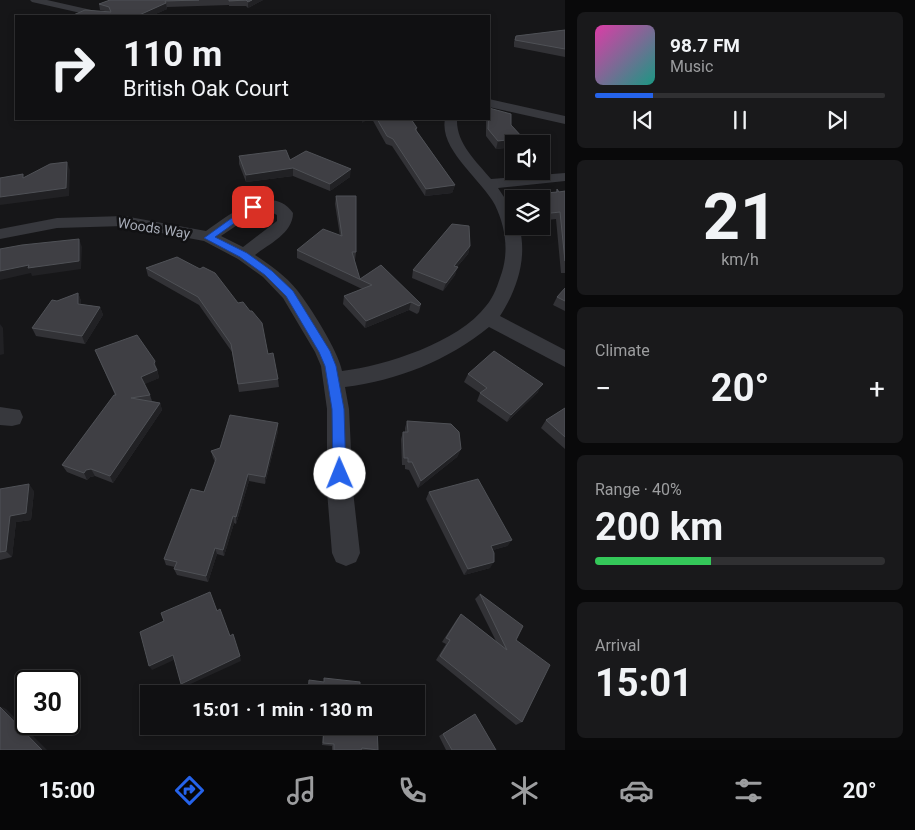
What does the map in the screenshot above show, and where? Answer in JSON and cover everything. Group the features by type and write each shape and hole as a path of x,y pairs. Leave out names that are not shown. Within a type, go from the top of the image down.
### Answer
{"street":[{"path":"35,0 102,15"},
{"path":"490,103 565,120"},
{"path":"333,380 359,376 413,362 443,349 488,318 493,312 509,278 514,264 515,241 502,204 463,152 450,130 451,120"},
{"path":"487,184 565,177"},
{"path":"208,238 253,207 263,204 280,207 285,213 285,221 280,228 244,255"},
{"name":"Woods Way","path":"0,234 57,223 124,221 208,238 244,255 268,273 290,294 325,351 331,366 338,409 340,491 346,553"},
{"path":"488,318 565,359"}],"building":[{"path":"110,0 199,0 165,1 166,3 139,15 73,15 85,10 111,12 109,7 99,4"},
{"path":"565,30 565,49 515,40 516,36"},
{"path":"490,108 511,114 511,125 520,135 505,135 505,140 498,141 488,129"},
{"path":"378,120 412,120 417,128 415,129 455,185 426,189 393,139 387,136"},
{"path":"286,150 290,160 306,151 351,169 330,184 293,168 246,175 239,156"},
{"path":"67,162 66,188 0,197 0,178 23,174 23,178 50,164"},
{"path":"557,189 559,192 565,191 565,261 560,212 550,212 550,193 557,192"},
{"path":"336,196 356,196 356,252 352,252 360,279 381,265 421,304 419,306 411,302 366,321 344,296 372,285 297,250 323,229 342,236"},
{"path":"452,224 469,226 470,246 454,266 458,267 446,283 413,270"},
{"path":"79,239 79,261 28,268 29,265 0,271 0,249"},
{"path":"177,257 200,269 203,267 215,273 238,303 243,302 262,323 268,354 273,353 278,379 238,384 231,344 198,297 146,268"},
{"path":"565,288 565,301 557,297"},
{"path":"78,293 78,304 100,307 82,336 32,328 52,300 57,301"},
{"path":"137,335 155,361 154,364 157,370 141,377 150,395 131,398 160,403 110,476 91,469 86,470 84,473 62,465 114,395 116,395 95,350"},
{"path":"494,351 543,384 511,415 480,393 487,388 468,374"},
{"path":"565,408 565,437 546,420"},
{"path":"230,415 278,423 265,477 248,474 236,517 233,516 223,550 215,548 206,576 174,569 177,562 164,559 191,489 204,492 216,459 211,451 220,448"},
{"path":"407,421 451,424 459,432 461,449 421,481 412,462 408,462 408,458 404,458 403,432 408,432"},
{"path":"478,479 512,540 491,546 494,553 494,562 468,569 429,492"},
{"path":"29,484 26,513 10,516 6,551 0,552 0,489"},
{"path":"210,592 217,611 220,609 230,636 233,634 240,656 181,684 173,655 149,666 140,632 164,621 161,613"},
{"path":"480,594 523,626 516,640 550,665 522,722 440,656 450,640 446,638 461,614 507,650"},
{"path":"324,678 360,682 360,685 309,685 309,680 324,682"},
{"path":"0,707 15,722 15,735 27,735 42,750 0,750"},
{"path":"475,714 496,750 452,750 443,734"},
{"path":"324,735 377,735 378,750 362,748 361,750 334,750 334,744 323,743"}],"route":[{"path":"253,207 208,238 244,255 268,273 290,294 325,351 331,366 338,409 340,474"}]}
